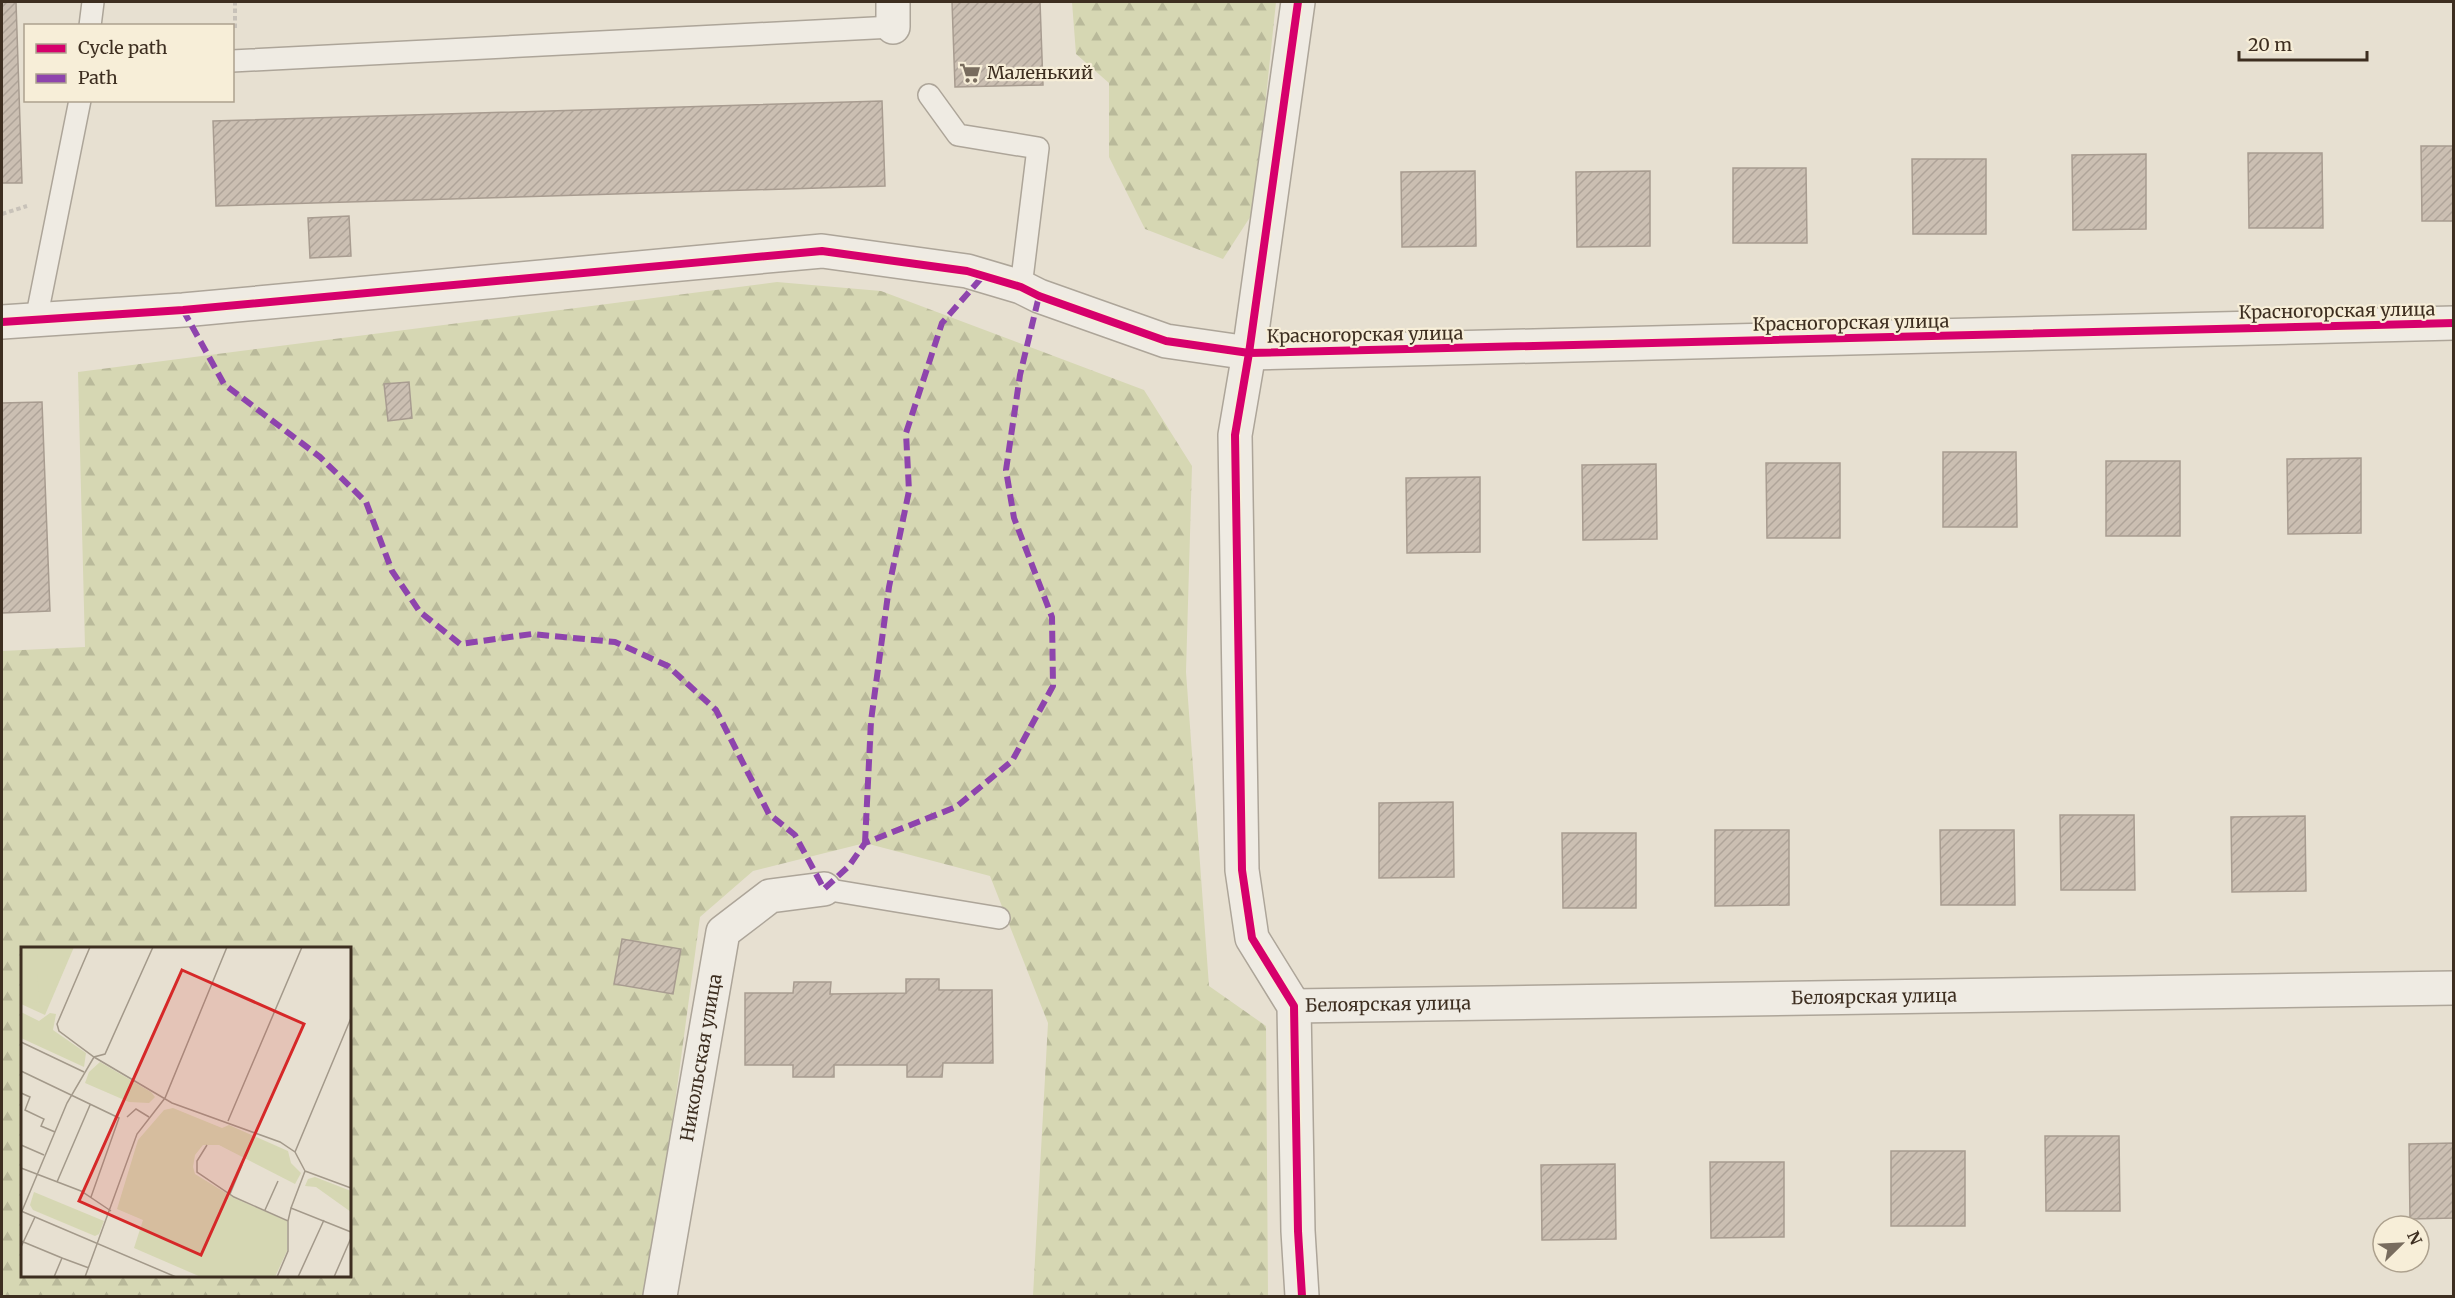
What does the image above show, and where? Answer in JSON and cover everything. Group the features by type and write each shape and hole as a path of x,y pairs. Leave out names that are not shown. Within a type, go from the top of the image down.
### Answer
{"street":[{"path":"1299,2 1249,353 1235,435 1242,870 1252,938 1294,1006 1298,1231 1302,1296"},
{"name":"Красногорская улица","path":"2,322 183,310 822,251 967,271 1021,287 1039,296 1166,341 1249,353 2454,323"},
{"name":"Никольская улица","path":"660,1296 723,932 770,896 824,889"},
{"name":"Белоярская улица","path":"1294,1006 2454,988"}],"lane":[{"path":"90,24 93,2"},
{"path":"234,61 893,14"},
{"path":"929,95 958,135 1038,148 1021,287"},
{"path":"36,320 80,102"},
{"path":"824,889 999,918"}],"green space":[{"path":"1072,2 1276,2 1254,211 1223,259 1145,229 1109,157 1109,83 1076,54"},
{"path":"777,282 881,291 1144,390 1192,466 1186,672 1209,986 1266,1026 1268,1296 1033,1296 1048,1023 990,876 865,843 753,871 700,917 649,1296 2,1296 2,651 85,647 78,372"}],"building":[{"path":"2,2 16,2 22,183 2,183"},
{"path":"952,2 1040,2 1043,85 955,87"},
{"path":"882,101 885,186 216,206 213,121"},
{"path":"2421,146 2454,146 2454,221 2422,221"},
{"path":"2248,153 2322,153 2323,228 2249,228"},
{"path":"2146,154 2146,229 2073,230 2072,155"},
{"path":"1912,159 1986,159 1986,234 1913,234"},
{"path":"1733,168 1806,168 1807,243 1733,243"},
{"path":"1475,171 1476,246 1402,247 1401,172"},
{"path":"1650,171 1650,246 1577,247 1576,172"},
{"path":"349,216 351,256 310,258 308,218"},
{"path":"409,382 412,418 388,421 384,384"},
{"path":"42,402 50,611 2,613 2,403"},
{"path":"1943,452 2016,452 2017,527 1943,527"},
{"path":"2361,458 2361,533 2288,534 2287,459"},
{"path":"2106,461 2180,461 2180,536 2106,536"},
{"path":"1766,463 1840,463 1840,538 1767,538"},
{"path":"1656,464 1657,539 1583,540 1582,465"},
{"path":"1480,477 1480,552 1407,553 1406,478"},
{"path":"1453,802 1454,877 1379,878 1379,803"},
{"path":"2060,815 2134,815 2135,890 2061,890"},
{"path":"2305,816 2306,891 2232,892 2231,817"},
{"path":"1715,830 1789,830 1789,905 1715,906"},
{"path":"1940,830 2014,830 2015,905 1941,905"},
{"path":"1562,833 1636,833 1636,908 1563,908"},
{"path":"622,939 681,949 673,994 614,984"},
{"path":"906,979 939,979 939,990 992,990 993,1063 943,1063 942,1077 907,1077 907,1065 834,1065 834,1077 793,1077 793,1065 745,1065 745,993 793,993 794,982 831,982 830,994 906,993"},
{"path":"2045,1136 2119,1136 2120,1211 2046,1211"},
{"path":"2454,1143 2454,1218 2431,1219 2431,1214 2410,1214 2409,1144"},
{"path":"1891,1151 1965,1151 1965,1226 1891,1226"},
{"path":"1710,1162 1784,1162 1784,1237 1711,1238"},
{"path":"1615,1164 1616,1239 1542,1240 1541,1165"}],"marked path":[{"path":"865,843 871,721 889,587 909,491 906,433 942,323 983,276"},
{"path":"183,310 224,384 320,457 366,502 392,571 420,612 460,644 532,634 615,642 668,666 716,710 769,814 795,835 824,889 849,866 865,843 956,807 1012,761 1053,686 1052,617 1014,518 1006,470 1020,375 1039,296"}],"cycle path":[{"path":"1298,2 1249,353 1235,435 1242,870 1252,938 1294,1006 1298,1231 1302,1296"},
{"path":"2,322 183,310 822,251 967,271 1021,287 1039,296 1166,341 1249,353 2454,323"}],"place":[{"name":"Маленький","path":"970,73"}]}
